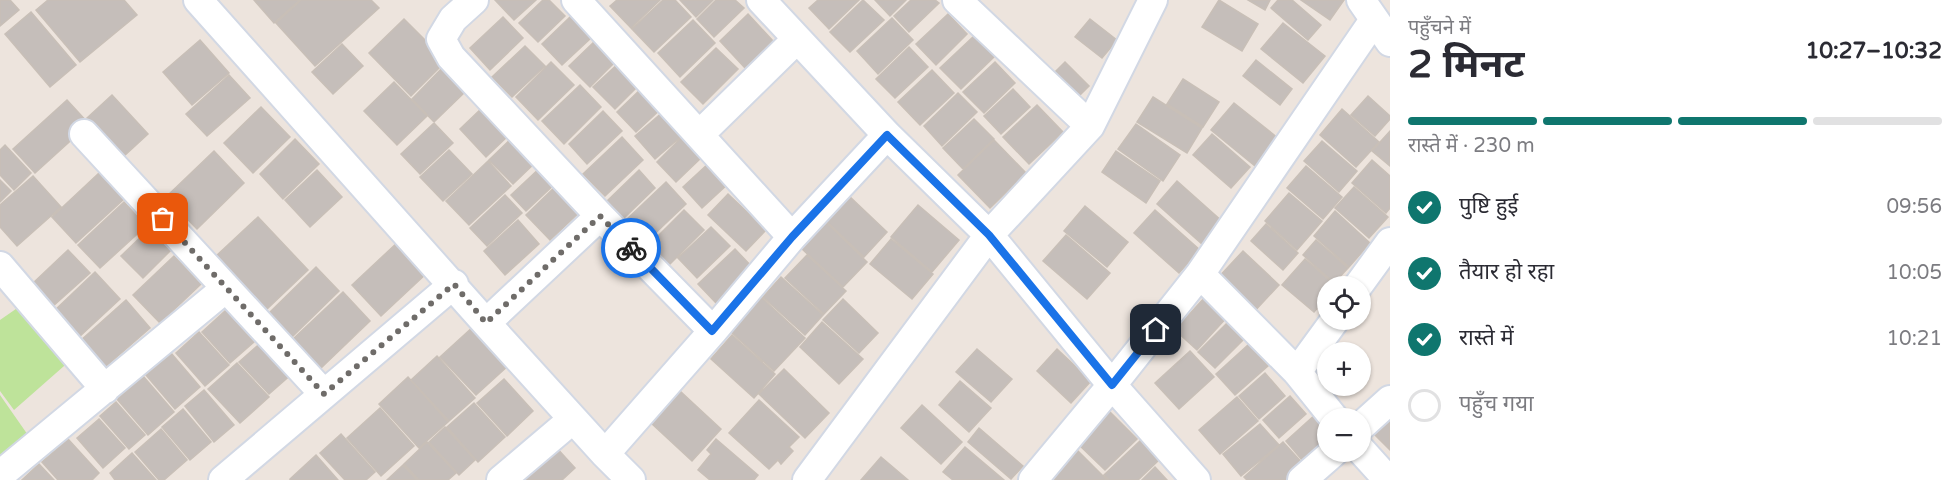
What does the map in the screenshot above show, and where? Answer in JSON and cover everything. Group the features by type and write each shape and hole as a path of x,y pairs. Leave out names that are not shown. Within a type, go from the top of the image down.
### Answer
{"street":[{"path":"198,0 604,454 631,480"},
{"path":"474,0 453,19 441,39 451,57 712,331"},
{"path":"576,0 792,237"},
{"path":"761,0 887,135 989,235 1112,385 1196,480"},
{"path":"807,480 989,235 1090,126 1153,0"},
{"path":"965,3 1090,126"},
{"path":"1033,480 1200,274 1375,21"},
{"path":"699,135 797,39"},
{"path":"84,134 324,394"},
{"path":"604,454 792,237 887,135"},
{"path":"486,323 600,216"},
{"path":"1365,276 1390,242"},
{"path":"0,266 105,389"},
{"path":"1200,274 1297,372 1326,408"},
{"path":"223,480 454,284"},
{"path":"0,475 226,288"},
{"path":"1297,372 1328,330"},
{"path":"1371,417 1390,400"},
{"path":"501,480 573,419"},
{"path":"1371,461 1388,480"},
{"path":"1302,480 1323,462"}],"green space":[{"path":"26,302 72,359 14,410 0,391 0,320"},
{"path":"0,395 30,438 0,464"}],"building":[{"path":"0,0 10,0 19,10 0,26"},
{"path":"48,0 124,0 137,15 80,62 36,10"},
{"path":"254,0 300,0 274,23"},
{"path":"301,0 371,0 379,8 315,66 276,23"},
{"path":"495,0 536,0 514,20"},
{"path":"543,0 549,0 565,16 538,42 519,23"},
{"path":"617,0 660,0 631,28 610,6"},
{"path":"663,0 675,0 691,17 654,52 632,29"},
{"path":"680,0 713,0 696,17"},
{"path":"716,0 735,0 744,8 714,37 697,19"},
{"path":"818,0 859,0 829,29 809,8"},
{"path":"863,0 884,20 850,52 830,32"},
{"path":"875,0 906,0 890,16"},
{"path":"911,0 935,0 939,3 909,32 894,16"},
{"path":"1219,0 1258,24 1242,51 1202,27"},
{"path":"1248,0 1270,0 1265,10"},
{"path":"1278,0 1292,0 1321,25 1308,40 1271,8"},
{"path":"1301,0 1344,0 1330,20"},
{"path":"31,12 76,65 50,87 5,34"},
{"path":"748,14 773,41 745,68 720,41"},
{"path":"948,14 967,34 936,65 916,44"},
{"path":"571,16 591,38 562,65 542,44"},
{"path":"503,17 523,38 490,70 470,48"},
{"path":"892,18 913,40 878,74 857,51"},
{"path":"404,19 446,61 411,96 369,53"},
{"path":"1090,19 1117,40 1102,58 1075,37"},
{"path":"693,20 715,43 680,77 658,53"},
{"path":"1283,23 1325,56 1303,83 1261,49"},
{"path":"975,35 995,56 961,89 940,68"},
{"path":"597,39 617,60 590,87 569,66"},
{"path":"200,40 229,73 192,105 163,72"},
{"path":"342,44 363,66 333,94 312,72"},
{"path":"525,46 545,66 512,97 492,77"},
{"path":"909,47 928,67 895,98 876,79"},
{"path":"716,48 738,69 703,104 681,82"},
{"path":"1256,60 1292,89 1280,105 1243,76"},
{"path":"621,61 642,82 615,109 593,87"},
{"path":"551,62 574,85 538,120 516,97"},
{"path":"995,62 1015,83 984,113 963,92"},
{"path":"1065,62 1089,86 1075,100 1051,76"},
{"path":"444,66 467,90 434,122 412,99"},
{"path":"932,70 954,93 920,125 898,102"},
{"path":"229,75 250,98 207,136 186,114"},
{"path":"1183,79 1219,102 1203,127 1167,104"},
{"path":"394,82 427,116 397,145 364,111"},
{"path":"580,85 601,107 564,144 542,121"},
{"path":"644,86 664,106 636,132 617,112"},
{"path":"1013,89 1030,107 1001,134 984,116"},
{"path":"958,93 977,112 942,146 924,126"},
{"path":"112,95 148,134 123,157 87,118"},
{"path":"1368,96 1390,116 1375,136 1351,115"},
{"path":"1153,97 1202,128 1187,153 1137,122"},
{"path":"67,100 89,124 35,173 13,149"},
{"path":"1234,103 1278,138 1255,166 1211,130"},
{"path":"1037,105 1063,132 1029,164 1003,137"},
{"path":"484,106 510,134 486,157 460,129"},
{"path":"261,107 290,137 253,173 224,143"},
{"path":"1342,109 1379,142 1356,167 1320,135"},
{"path":"603,111 622,131 587,164 569,144"},
{"path":"664,111 684,134 655,159 635,136"},
{"path":"974,119 994,139 963,169 943,148"},
{"path":"434,123 453,143 420,174 401,154"},
{"path":"1136,124 1180,155 1163,181 1118,149"},
{"path":"1390,131 1390,166 1372,151"},
{"path":"1212,134 1250,167 1231,188 1193,155"},
{"path":"515,135 538,160 513,184 489,160"},
{"path":"683,136 703,156 676,182 657,162"},
{"path":"622,137 643,160 605,196 583,174"},
{"path":"295,139 319,164 283,199 260,174"},
{"path":"994,140 1026,173 990,208 958,175"},
{"path":"1322,141 1357,171 1339,192 1304,161"},
{"path":"5,145 31,173 14,190 0,175 0,150"},
{"path":"449,150 472,174 443,201 420,177"},
{"path":"214,151 244,183 197,229 166,197"},
{"path":"1116,151 1160,181 1146,203 1102,172"},
{"path":"1372,160 1390,176 1390,208 1386,213 1352,183"},
{"path":"488,161 511,186 469,225 446,201"},
{"path":"710,162 729,183 702,208 683,187"},
{"path":"543,165 558,181 526,211 511,195"},
{"path":"1306,166 1342,197 1323,219 1287,188"},
{"path":"317,170 342,197 310,227 285,200"},
{"path":"639,170 655,188 622,220 605,203"},
{"path":"99,173 124,199 76,243 52,217"},
{"path":"33,176 61,207 17,246 0,227 0,205"},
{"path":"0,180 11,191 0,202"},
{"path":"561,181 585,207 550,240 526,215"},
{"path":"1177,181 1223,222 1203,245 1157,204"},
{"path":"666,182 686,204 645,243 625,221"},
{"path":"1354,187 1388,217 1369,238 1335,208"},
{"path":"1289,193 1322,221 1297,250 1265,221"},
{"path":"728,194 766,230 746,251 708,215"},
{"path":"505,195 522,213 487,246 470,228"},
{"path":"848,195 887,232 864,257 825,220"},
{"path":"124,202 146,226 100,268 78,245"},
{"path":"918,205 959,240 932,272 891,237"},
{"path":"1085,206 1128,242 1107,267 1064,231"},
{"path":"684,210 704,230 669,265 649,245"},
{"path":"1155,210 1200,250 1179,273 1134,233"},
{"path":"1335,211 1370,243 1349,267 1314,236"},
{"path":"258,217 308,270 266,310 215,257"},
{"path":"518,220 539,244 505,275 484,251"},
{"path":"826,222 867,262 843,287 801,248"},
{"path":"1266,224 1298,253 1283,270 1251,241"},
{"path":"711,227 730,246 697,278 678,258"},
{"path":"149,229 170,251 143,278 121,256"},
{"path":"1066,235 1110,273 1087,299 1043,261"},
{"path":"891,239 933,274 912,299 870,264"},
{"path":"1316,240 1348,268 1341,276 1326,276 1303,255"},
{"path":"399,241 428,272 381,316 352,285"},
{"path":"735,249 753,268 716,303 698,284"},
{"path":"68,250 90,273 52,307 31,285"},
{"path":"1243,251 1279,285 1252,314 1216,280"},
{"path":"807,255 846,291 824,314 785,278"},
{"path":"174,256 201,284 160,323 133,295"},
{"path":"1305,259 1325,276 1317,276 1317,309 1314,312 1282,285"},
{"path":"316,267 339,291 291,338 268,314"},
{"path":"95,272 120,299 78,338 54,311"},
{"path":"781,277 823,315 805,335 763,297"},
{"path":"343,292 370,321 320,369 292,340"},
{"path":"1206,296 1228,316 1197,350 1175,330"},
{"path":"761,297 805,338 774,371 730,331"},
{"path":"843,299 878,333 859,353 823,320"},
{"path":"126,300 150,328 104,368 80,341"},
{"path":"226,310 254,342 230,363 202,332"},
{"path":"822,322 863,359 839,384 800,347"},
{"path":"1227,323 1243,340 1215,368 1198,352"},
{"path":"475,325 510,364 476,395 440,357"},
{"path":"199,332 229,365 205,386 176,353"},
{"path":"732,335 775,374 754,398 711,359"},
{"path":"264,340 293,373 269,394 239,362"},
{"path":"1249,344 1268,366 1235,395 1216,374"},
{"path":"977,349 1012,379 991,402 956,372"},
{"path":"1057,349 1091,381 1071,403 1037,371"},
{"path":"1190,351 1214,377 1179,409 1155,383"},
{"path":"171,353 200,387 175,409 146,375"},
{"path":"437,356 475,398 449,421 411,380"},
{"path":"237,363 269,397 240,423 208,389"},
{"path":"784,369 829,413 805,438 759,394"},
{"path":"1265,373 1285,396 1259,419 1239,396"},
{"path":"143,376 174,412 148,435 117,399"},
{"path":"408,377 448,422 419,448 379,404"},
{"path":"504,379 533,411 507,436 477,403"},
{"path":"960,381 991,408 969,432 939,405"},
{"path":"204,390 234,425 214,442 185,406"},
{"path":"680,391 721,429 692,461 651,423"},
{"path":"1290,396 1306,414 1279,438 1263,420"},
{"path":"1237,397 1258,421 1220,454 1199,430"},
{"path":"759,400 799,437 789,447 793,451 781,464 778,460 769,469 729,433"},
{"path":"116,402 145,435 129,449 100,416"},
{"path":"474,403 505,437 478,462 447,427"},
{"path":"922,405 962,442 941,464 901,428"},
{"path":"380,408 414,446 381,476 347,438"},
{"path":"183,409 211,442 190,460 162,427"},
{"path":"1108,410 1137,439 1105,470 1076,442"},
{"path":"1317,413 1317,459 1308,467 1286,441"},
{"path":"1390,415 1390,450 1372,432"},
{"path":"99,419 125,448 103,468 77,438"},
{"path":"1260,424 1279,445 1241,476 1223,454"},
{"path":"445,427 475,460 459,475 429,442"},
{"path":"979,428 1023,466 1011,479 968,442"},
{"path":"161,429 187,460 164,480 159,480 135,452"},
{"path":"341,434 375,472 366,480 345,480 320,453"},
{"path":"68,439 99,473 92,480 58,480 42,462"},
{"path":"716,439 758,475 754,480 710,480 698,470 711,454 707,450"},
{"path":"1141,440 1160,459 1138,480 1109,480 1104,475"},
{"path":"427,442 456,473 448,480 419,480 404,464"},
{"path":"1283,442 1305,466 1290,480 1247,480 1244,477"},
{"path":"554,445 575,468 562,480 518,480"},
{"path":"965,447 1004,480 953,480 943,472"},
{"path":"1076,449 1107,480 1044,480"},
{"path":"132,453 156,480 115,480 110,473"},
{"path":"316,455 338,480 290,480 290,479"},
{"path":"881,457 908,480 861,480"},
{"path":"39,464 54,480 22,480"},
{"path":"403,465 417,480 387,480"},
{"path":"1155,467 1167,480 1142,480"}],"way so far":[{"path":"163,219 324,394 454,284 486,323 600,216 631,248"}],"route":[{"path":"631,248 712,331 792,237 887,135 989,235 1112,385 1156,330"}]}
